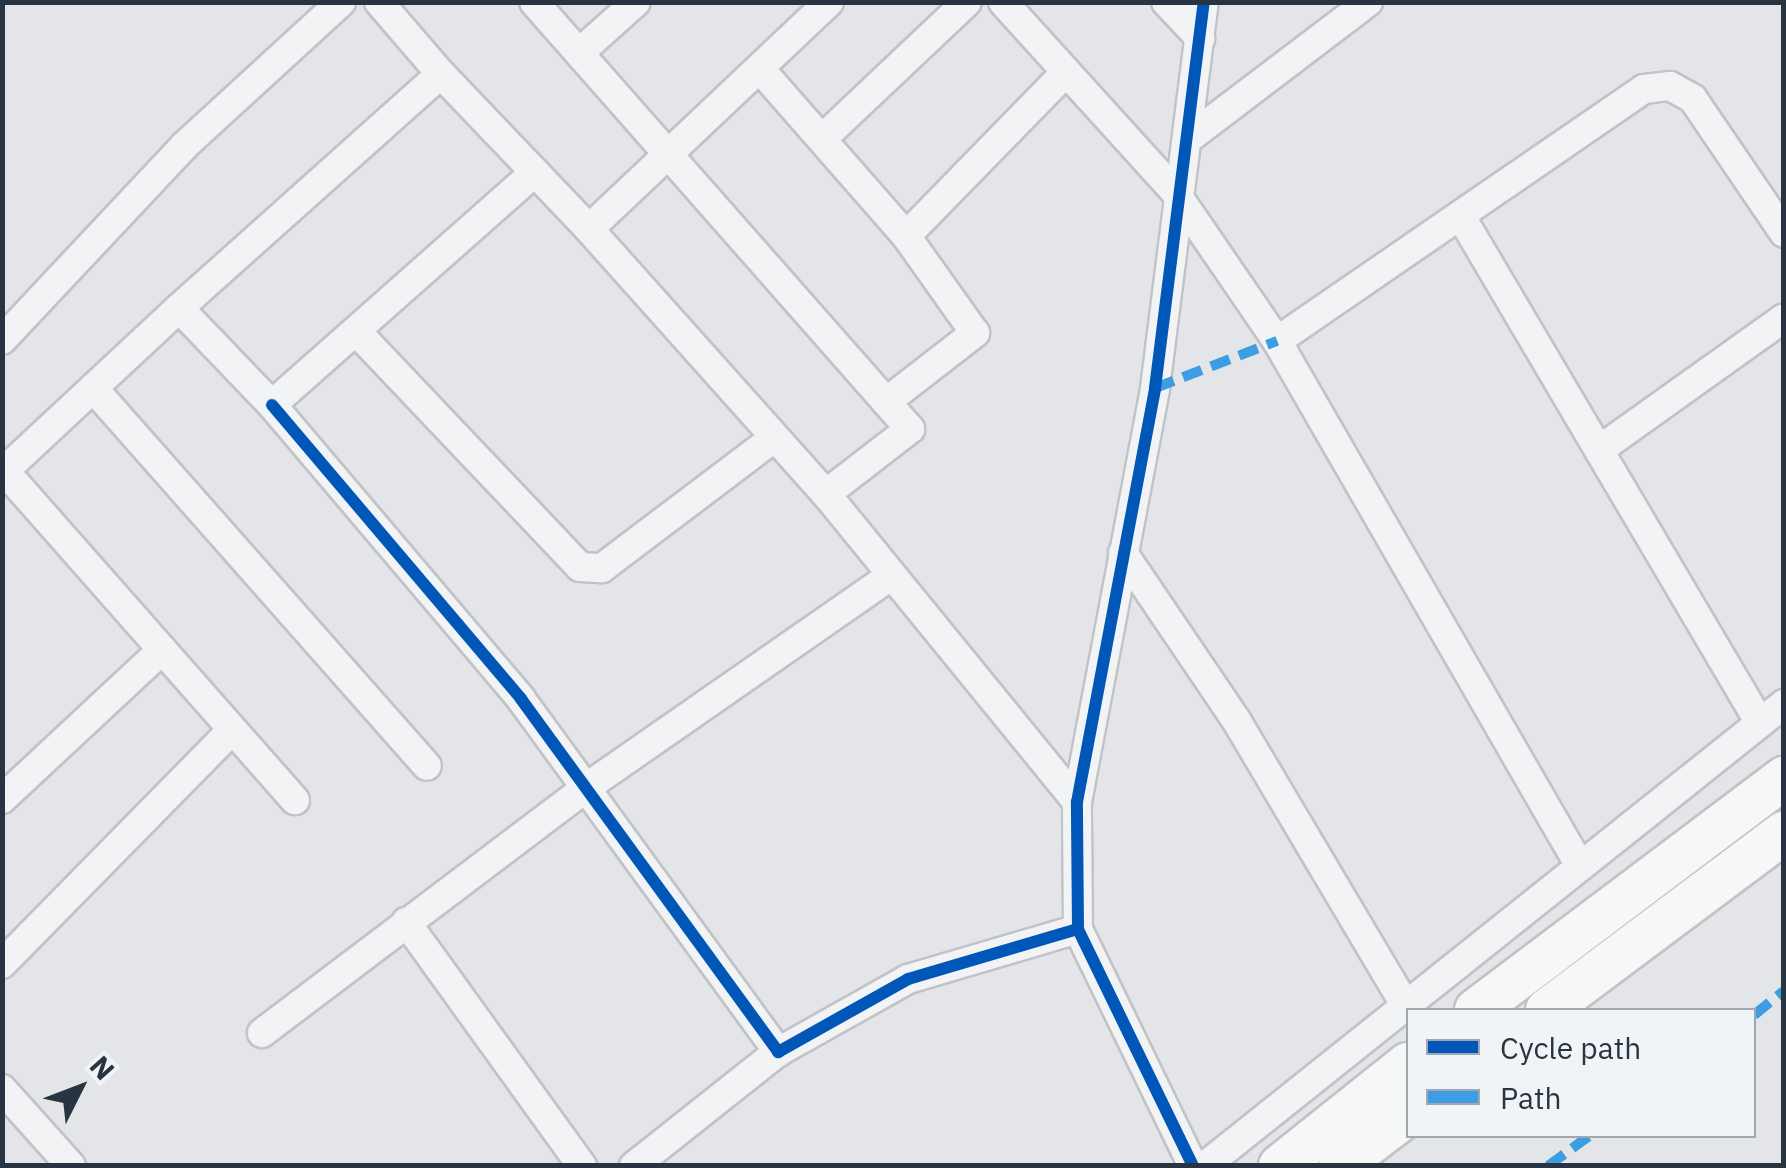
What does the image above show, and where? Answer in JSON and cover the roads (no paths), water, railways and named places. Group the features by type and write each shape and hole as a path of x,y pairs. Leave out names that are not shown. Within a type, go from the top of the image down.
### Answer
{"main road":[{"path":"1479,1008 1784,778"},
{"path":"1550,1008 1784,833"},
{"path":"1525,972 1548,1008"},
{"path":"1280,1166 1406,1066"},
{"path":"1340,1166 1406,1116"}],"street":[{"path":"2,340 184,146 341,2"},
{"path":"379,2 441,74 590,230 771,440 826,494 1077,802"},
{"path":"534,2 910,429 826,494"},
{"path":"580,53 636,2"},
{"path":"590,230 829,2"},
{"path":"823,138 967,2"},
{"path":"1004,2 1175,192 1277,341 1580,866"},
{"path":"1166,2 1200,38"},
{"path":"1193,1166 1078,930 1077,802 1156,388 1175,192 1189,138 1204,2"},
{"path":"1189,138 1368,2"},
{"path":"760,69 906,236 975,333 886,402"},
{"path":"906,236 1066,72"},
{"path":"295,800 3,471 441,74"},
{"path":"1277,341 1463,220 1622,102 1670,86 1718,130 1784,233"},
{"path":"272,406 534,172"},
{"path":"1463,220 1760,722"},
{"path":"179,308 272,406 587,787 778,1052"},
{"path":"1599,450 1784,318"},
{"path":"356,331 580,567 602,568 771,440"},
{"path":"93,388 426,766"},
{"path":"1123,553 1236,720 1405,1006"},
{"path":"262,1034 587,787 892,575"},
{"path":"2,798 162,650"},
{"path":"1204,1166 1784,704"},
{"path":"2,964 232,730"},
{"path":"406,922 582,1166"},
{"path":"634,1166 778,1052 908,979 1078,930"},
{"path":"2,1090 72,1166"}]}
